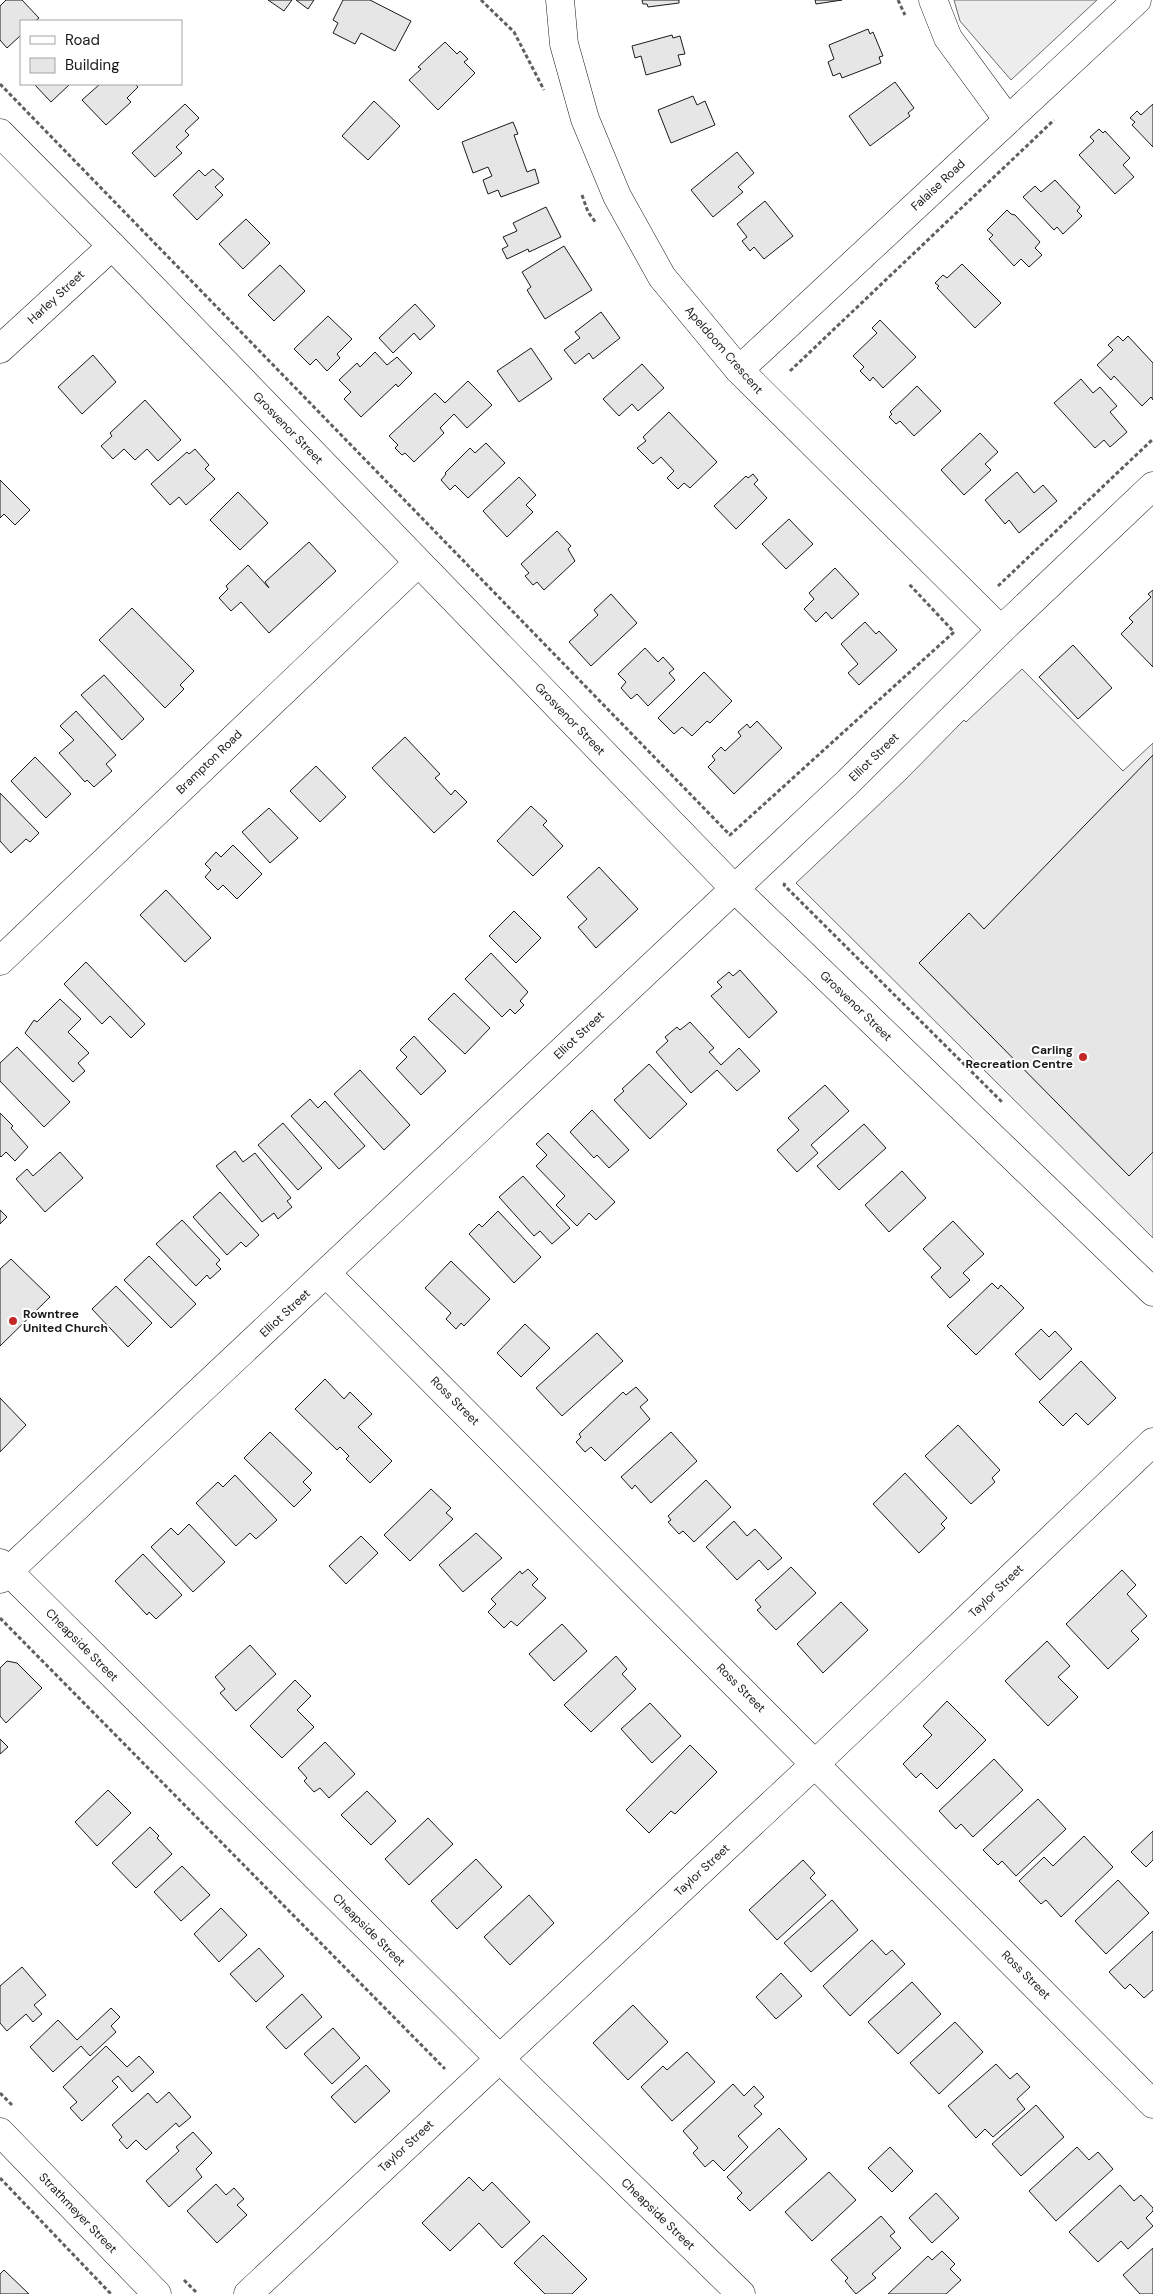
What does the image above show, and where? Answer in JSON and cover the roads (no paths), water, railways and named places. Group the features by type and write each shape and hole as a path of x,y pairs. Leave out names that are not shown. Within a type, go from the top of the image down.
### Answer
{"street":[{"name":"Apeldoom Crescent","path":"560,0 564,44 585,119 617,196 662,277 739,370 1001,630"},
{"path":"934,0 948,38 1008,120"},
{"name":"Falaise Road","path":"739,370 1137,0"},
{"name":"Grosvenor Street","path":"0,133 112,246 734,888 1153,1292"},
{"name":"Harley Street","path":"0,349 112,246"},
{"name":"Elliot Street","path":"3,1571 327,1274 734,888 854,777 1001,630 1153,486"},
{"name":"Brampton Road","path":"0,961 418,563"},
{"name":"Ross Street","path":"327,1274 816,1763 1153,2104"},
{"name":"Taylor Street","path":"248,2294 816,1763 1153,1442"},
{"name":"Cheapside Street","path":"3,1571 741,2294"},
{"name":"Strathmeyer Street","path":"0,2132 157,2294"}],"place":[{"name":"Carling Recreation Centre","path":"1083,1057"},
{"name":"Rowntree United Church","path":"13,1321"}]}
